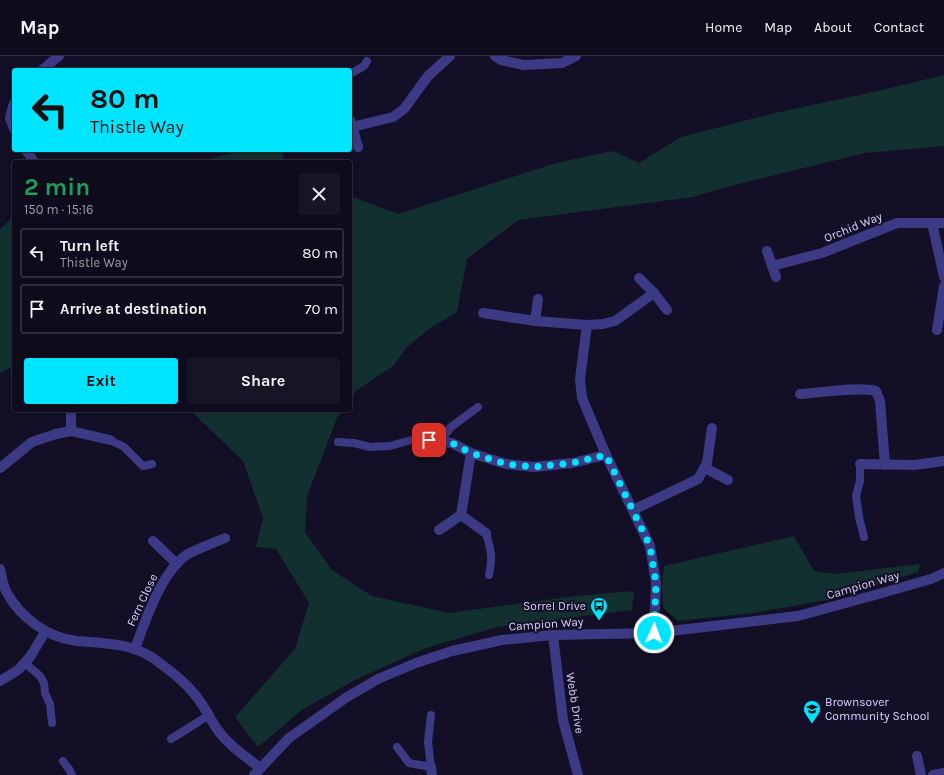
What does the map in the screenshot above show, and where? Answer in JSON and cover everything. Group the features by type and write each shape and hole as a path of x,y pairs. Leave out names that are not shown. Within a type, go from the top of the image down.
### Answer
{"street":[{"path":"44,68 59,56"},
{"path":"352,124 393,117 404,109 428,76 450,56"},
{"path":"495,56 501,60 524,65 562,63 576,56"},
{"path":"12,110 10,118 12,124"},
{"path":"352,127 358,147"},
{"name":"Orchid Way","path":"772,266 822,253 897,223 944,223"},
{"path":"932,223 944,276"},
{"path":"767,251 776,277"},
{"path":"639,278 654,293 667,310"},
{"path":"937,330 944,286"},
{"path":"483,313 535,322 587,325 603,324 615,321 654,293"},
{"path":"535,322 538,299"},
{"path":"587,325 580,379 582,398 606,455 650,546 656,583 654,633"},
{"path":"800,394 870,390 876,391 880,401 885,465"},
{"path":"71,412 71,431"},
{"path":"633,510 698,478 707,463 712,428"},
{"path":"0,468 32,442 56,434 71,431 110,440"},
{"path":"429,440 452,443 471,453 506,464 534,467 572,463 606,455"},
{"path":"439,530 461,515 471,453"},
{"path":"860,464 914,465 944,461"},
{"path":"705,468 728,480"},
{"path":"461,515 486,533"},
{"name":"Fern Close","path":"135,649 150,609 168,575 188,554 225,538"},
{"path":"153,541 177,564"},
{"path":"0,570 7,592 22,614 45,632 75,640 107,642 135,649 151,657 187,684 209,715 217,730 256,771"},
{"name":"Campion Way","path":"256,771 289,738 347,697 378,679 416,663 452,651 502,640 553,635 654,633 798,616 932,579 944,573"},
{"path":"0,681 18,670 25,663 45,632"},
{"name":"Webb Drive","path":"553,635 563,720 578,775"},
{"path":"917,756 920,775"},
{"path":"933,775 944,773"}],"lane":[{"path":"352,73 364,66 367,61"},
{"path":"440,441 451,427 478,407"},
{"path":"338,442 390,446 415,439 429,440"},
{"path":"110,440 124,448 143,466 152,464"},
{"path":"860,464 860,481 856,496 858,516 864,537"},
{"path":"486,533 491,548 492,561 490,575"},
{"path":"25,663 40,676 44,683 45,692 50,704 52,723"},
{"path":"171,738 209,715"},
{"path":"397,747 409,763 432,771 428,742 431,715"},
{"path":"63,761 72,775"}],"green space":[{"path":"944,75 944,146 865,153 730,186 693,197 518,220 467,259 457,312 430,328 407,347 393,366 357,390 352,397 352,197 398,214 556,163 613,151 639,163 681,137 775,113"},
{"path":"236,152 281,152 285,160 206,160"},
{"path":"12,218 12,367 0,373 0,229"},
{"path":"192,412 342,412 337,418 307,496 305,532 332,570 372,596 449,613 576,596 634,591 632,610 497,627 426,648 357,679 303,709 258,747 235,717 295,649 309,603 276,549 256,547 263,518 243,461"},
{"path":"794,536 814,571 835,574 920,564 918,572 832,599 753,613 678,621 663,608 662,584 664,566"}],"place":[{"name":"Sorrel Drive","path":"599,621"},
{"name":"Brownsover Community School","path":"812,724"}],"route":[{"path":"429,440 452,443 471,453 506,464 534,467 572,463 606,455 650,546 656,583 654,633"}]}
